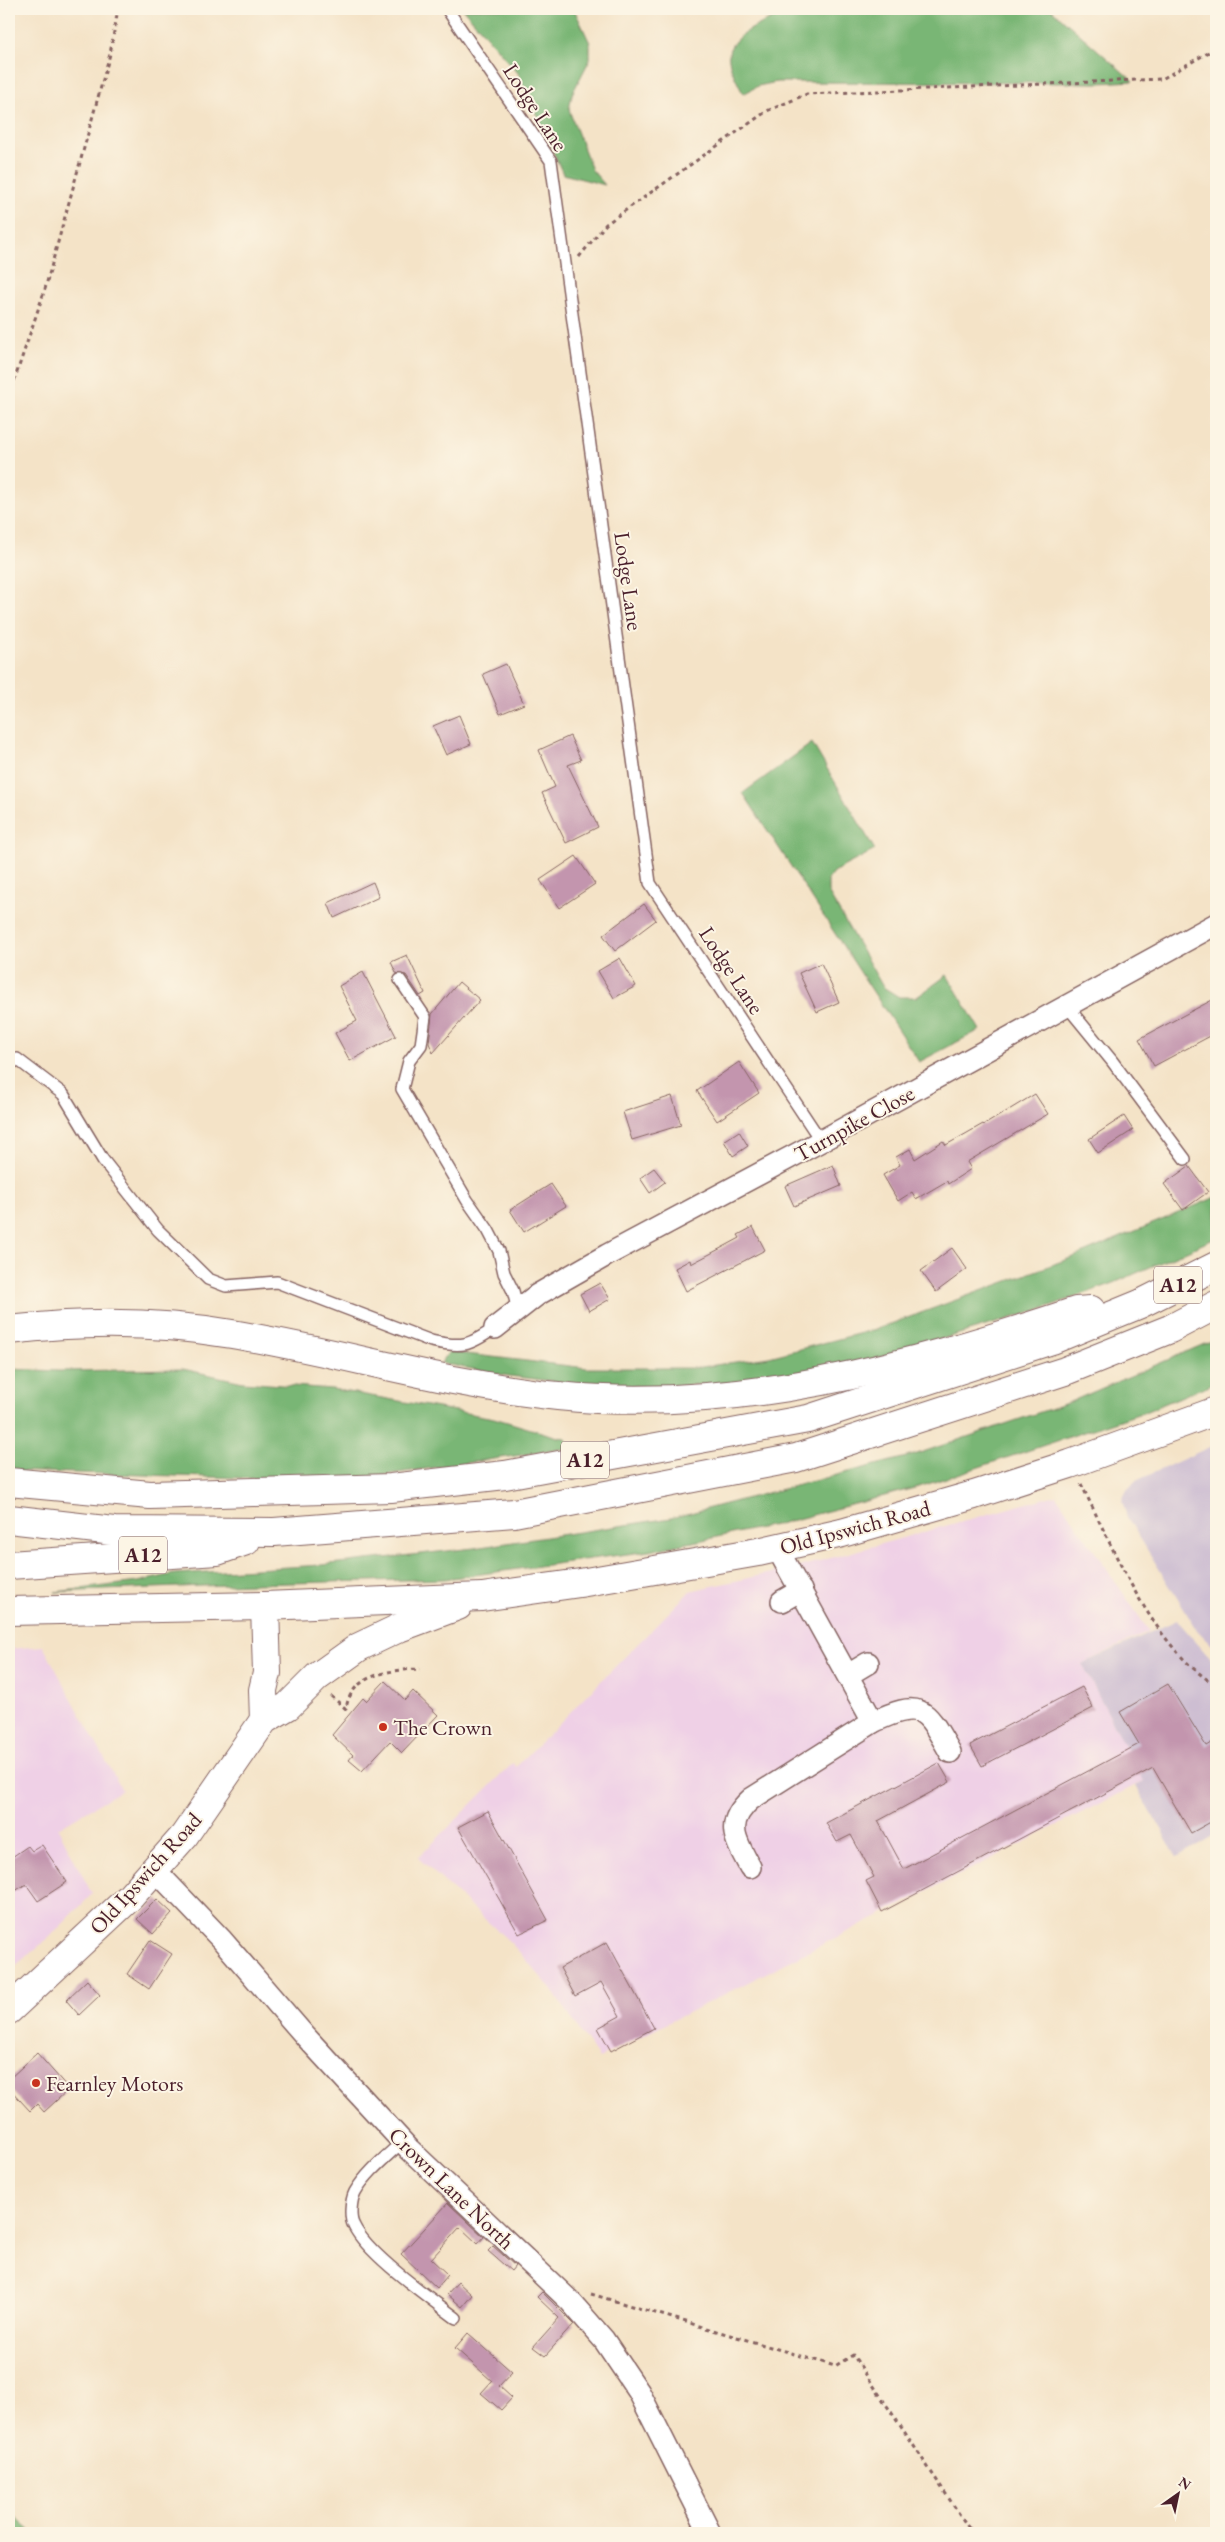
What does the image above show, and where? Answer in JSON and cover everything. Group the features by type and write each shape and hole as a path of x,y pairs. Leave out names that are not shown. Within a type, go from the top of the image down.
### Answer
{"main road":[{"name":"A12","path":"9,1482 150,1495 391,1488 505,1475 808,1419 1052,1340 1140,1304 1216,1266"},
{"name":"A12","path":"9,1330 50,1325 97,1324 178,1328 229,1333 284,1343 431,1376 513,1391 600,1399 663,1400 741,1395 813,1384 895,1367 989,1340 1076,1311 1140,1304"},
{"name":"A12","path":"9,1519 114,1531 274,1532 514,1514 796,1458 1064,1371 1170,1329 1216,1305"},
{"name":"Old Ipswich Road","path":"9,1611 265,1606 482,1596 667,1569 778,1548 842,1533 1070,1464 1216,1411"},
{"name":"A12","path":"9,1565 217,1550 274,1532"},
{"name":"Old Ipswich Road","path":"9,2010 130,1897 184,1836 264,1720 288,1706 313,1680 342,1657 372,1640 482,1596"},
{"path":"264,1720 263,1690 267,1673 265,1606"}],"street":[{"name":"Turnpike Close","path":"495,1328 537,1295 606,1255 821,1141 1216,924"},
{"path":"778,1548 873,1722"},
{"path":"782,1601 801,1590"},
{"path":"848,1675 868,1663"},
{"path":"750,1867 733,1831 740,1808 750,1799 873,1722 894,1712 911,1708 924,1713 950,1752"},
{"name":"Crown Lane North","path":"154,1869 222,1940 306,2037 402,2142 570,2301 604,2340 639,2392 710,2533"}],"lane":[{"name":"Lodge Lane","path":"446,9 551,161 650,883 821,1141"},
{"path":"400,980 425,1017 421,1045 409,1062 402,1089 467,1200 488,1230 499,1252 504,1273 513,1291 518,1310"},
{"path":"1067,1006 1112,1060 1185,1159"},
{"path":"17,1059 63,1094 103,1160 158,1230 208,1279 226,1286 277,1282 431,1341 454,1346 466,1346 495,1328"},
{"path":"402,2142 374,2170 355,2193 351,2203 352,2224 366,2243 422,2292 456,2318"}],"path":[{"path":"9,396 45,289 110,54 118,9"},
{"path":"566,273 606,224 768,111 808,94 1162,79 1216,48"},
{"path":"1070,1464 1149,1618 1197,1674 1216,1685"},
{"path":"313,1680 346,1709 347,1702 356,1688 366,1679 383,1672 420,1670"},
{"path":"570,2301 581,2291 836,2366 852,2355 972,2533"}],"shaded area":[{"path":"1216,1444 1216,1649 1197,1630 1127,1517 1122,1500 1127,1490 1136,1481"},
{"path":"1056,1495 1149,1631 1082,1664 1144,1781 599,2058 548,1985 511,1943 418,1858 513,1763 516,1767 690,1591 799,1567"},
{"path":"1177,1620 1216,1665 1216,1834 1177,1857 1136,1786 1144,1781 1082,1664"},
{"path":"43,1646 122,1790 58,1828 92,1894 51,1936 9,1971 9,1649"}],"green space":[{"path":"463,9 574,9 590,43 590,59 572,94 569,110 592,170 605,185 563,174 518,73"},
{"path":"801,9 1051,9 1133,81 1099,83 777,82 758,86 743,94 730,63 729,53 732,45 748,31 759,25"},
{"path":"812,743 875,850 835,871 828,879 828,892 883,987 899,997 917,997 947,975 980,1030 919,1062 743,793"},
{"path":"1216,1197 1216,1238 1114,1283 1039,1310 872,1360 751,1382 651,1387 569,1383 509,1376 441,1363 449,1352 587,1368 695,1368 769,1357 877,1329 1076,1256"},
{"path":"1216,1339 1216,1382 1147,1411 922,1486 775,1525 649,1551 445,1579 55,1592 138,1582 174,1574 321,1565 474,1548 671,1518 914,1455 1070,1402"},
{"path":"9,1369 60,1371 183,1369 243,1382 332,1389 494,1418 566,1438 569,1448 343,1481 9,1471"},
{"path":"9,2512 33,2533 9,2533"}],"building":[{"path":"506,664 524,704 500,714 483,674"},
{"path":"459,715 471,744 446,755 433,726"},
{"path":"570,736 581,760 568,765 598,827 566,843 542,793 555,787 539,750"},
{"path":"576,856 595,884 559,908 540,880"},
{"path":"373,882 379,897 334,918 328,903"},
{"path":"644,904 656,920 615,951 603,935"},
{"path":"407,955 425,993 420,996 406,975 396,973 391,962"},
{"path":"620,958 636,986 614,998 598,971"},
{"path":"821,963 839,1002 817,1012 799,973"},
{"path":"363,972 396,1036 350,1061 335,1033 357,1021 339,986"},
{"path":"459,982 480,1000 433,1053 429,1043 432,1014"},
{"path":"1216,998 1216,1033 1154,1066 1139,1039"},
{"path":"739,1062 759,1093 717,1121 697,1091"},
{"path":"1035,1094 1048,1114 967,1162 971,1169 948,1184 947,1181 916,1199 912,1192 898,1201 883,1175 900,1165 896,1157 910,1149 915,1159 943,1141 946,1145 984,1125"},
{"path":"672,1096 681,1125 632,1140 623,1112"},
{"path":"1124,1116 1133,1130 1098,1153 1089,1139"},
{"path":"739,1131 748,1146 733,1156 724,1141"},
{"path":"833,1165 841,1186 794,1206 785,1186"},
{"path":"1189,1166 1208,1192 1183,1210 1164,1184"},
{"path":"654,1168 665,1182 650,1193 640,1178"},
{"path":"551,1184 566,1206 524,1232 510,1210"},
{"path":"753,1227 765,1250 686,1291 675,1268 690,1260 691,1264 740,1238 738,1235"},
{"path":"952,1248 967,1269 936,1292 921,1271"},
{"path":"600,1283 610,1299 589,1311 580,1294"},
{"name":"The Crown","path":"385,1681 405,1700 413,1691 438,1715 402,1753 390,1741 362,1771 349,1760 353,1755 332,1735 363,1698 366,1701"},
{"path":"1168,1684 1206,1746 1216,1740 1216,1819 1191,1833 1153,1768 882,1912 866,1881 874,1877 851,1835 837,1842 826,1823 939,1763 950,1782 878,1821 904,1869 1139,1744 1120,1712"},
{"path":"1082,1687 1093,1708 982,1766 970,1745"},
{"path":"488,1811 548,1920 519,1934 458,1827"},
{"path":"42,1845 67,1882 38,1901 26,1884 9,1895 9,1859 28,1846 32,1851"},
{"path":"157,1899 172,1913 153,1934 137,1919"},
{"path":"150,1940 172,1954 149,1989 127,1974"},
{"path":"607,1942 654,2028 611,2051 598,2028 620,2016 601,1982 575,1996 560,1968"},
{"path":"87,1980 100,1995 79,2015 66,2000"},
{"name":"Fearnley Motors","path":"37,2053 69,2089 44,2112 37,2104 30,2111 9,2088 9,2079"},
{"path":"448,2203 484,2237 478,2244 460,2227 431,2259 448,2275 437,2288 401,2254"},
{"path":"493,2246 515,2266 511,2271 488,2251"},
{"path":"458,2282 472,2295 462,2307 447,2294"},
{"path":"542,2292 574,2324 545,2356 533,2347 559,2318 537,2297"},
{"path":"468,2333 512,2372 499,2386 512,2398 501,2410 481,2393 492,2381 455,2348"}],"place":[{"name":"The Crown","path":"383,1727"},
{"name":"Fearnley Motors","path":"36,2083"}]}
